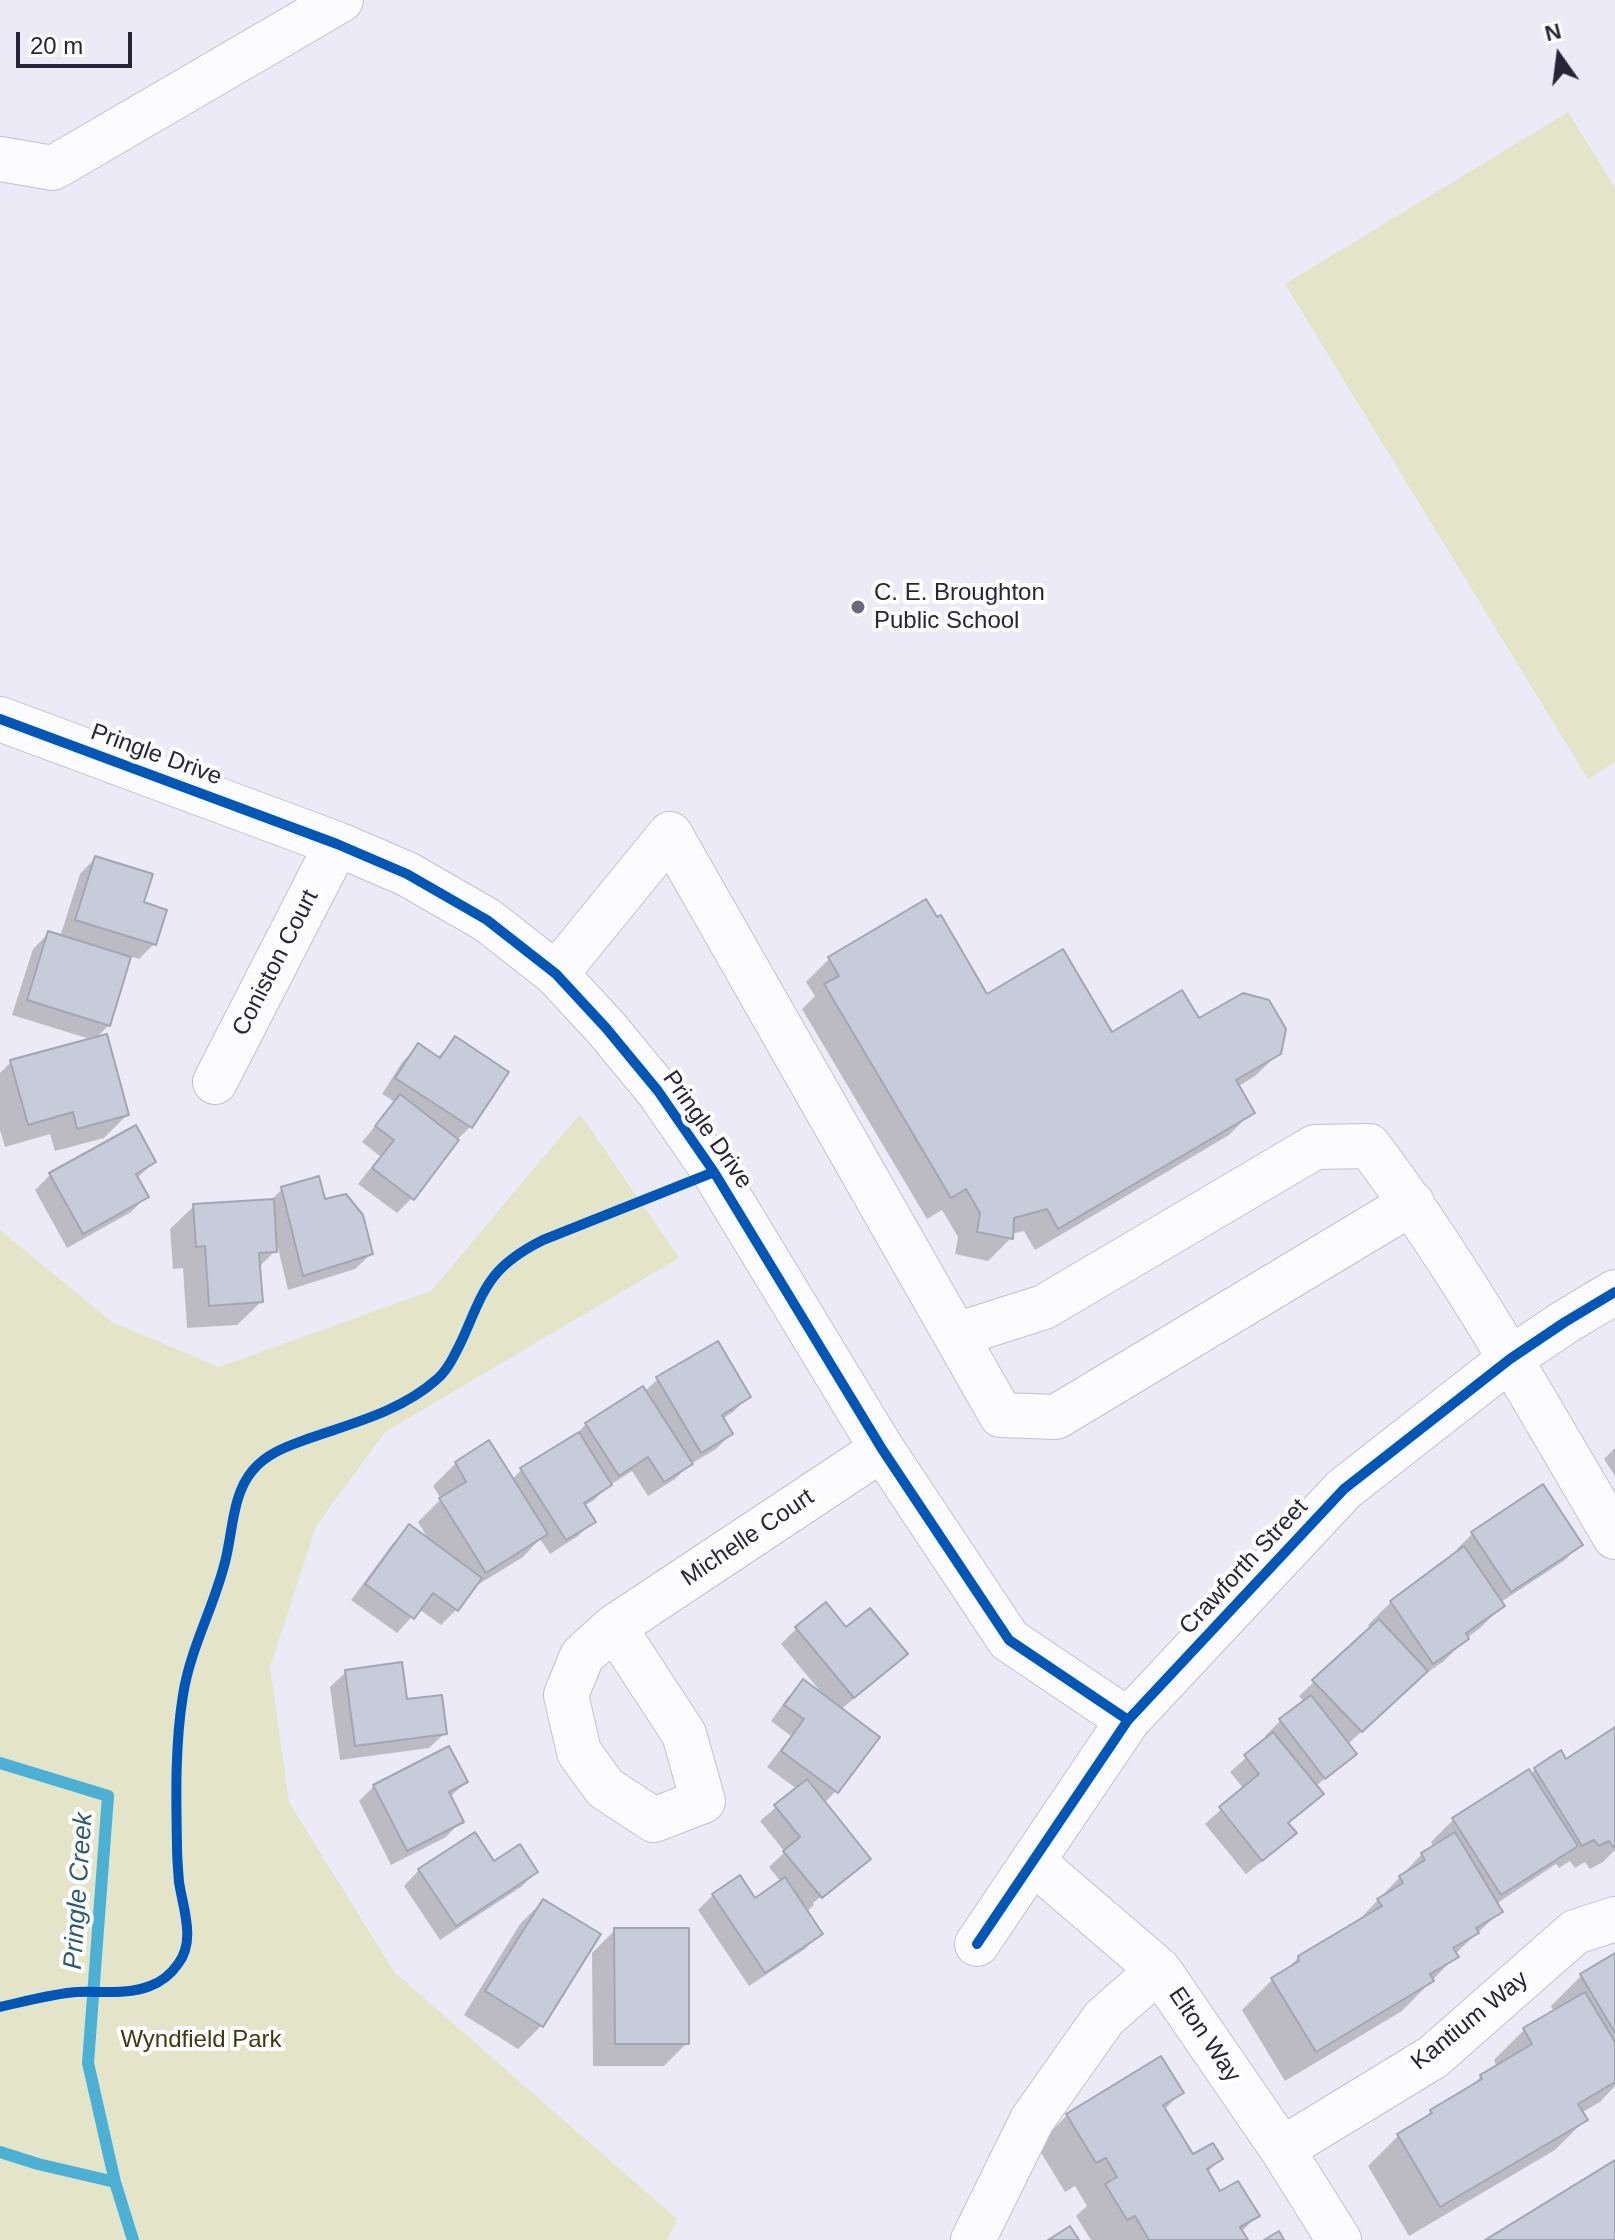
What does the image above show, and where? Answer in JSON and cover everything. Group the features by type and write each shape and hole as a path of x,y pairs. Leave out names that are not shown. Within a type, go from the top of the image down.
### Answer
{"street":[{"path":"0,159 53,168 341,0"},
{"name":"Pringle Drive","path":"0,719 337,844 407,874 487,920 556,974 658,1091 714,1172 882,1449 1009,1640 1128,1720"},
{"path":"556,974 670,834 1001,1415 1056,1417 1412,1203"},
{"name":"Coniston Court","path":"215,1082 337,844"},
{"path":"956,1335 1044,1307 1315,1147 1369,1146 1412,1203 1510,1359 1615,1537"},
{"name":"Crawforth Street","path":"977,1944 1128,1720 1344,1489 1510,1359 1615,1292"},
{"name":"Michelle Court","path":"614,1627 882,1449"},
{"name":"Elton Way","path":"1033,1862 1159,1970 1282,2149 1339,2240"},
{"name":"Kantium Way","path":"1282,2149 1433,2057 1575,1932 1615,1919"},
{"path":"973,2240 1032,2120 1104,2018 1159,1970"}],"green space":[{"path":"1568,112 1615,188 1615,762 1588,779 1285,284"},
{"name":"Wyndfield Park","path":"580,1114 679,1258 385,1432 316,1526 270,1667 289,1802 394,1972 677,2219 667,2240 0,2240 0,1230 112,1322 219,1367 431,1291"}],"building":[{"path":"95,856 153,874 144,902 167,910 156,945 75,920"},
{"path":"926,899 937,917 941,915 987,994 1063,949 1112,1032 1182,990 1199,1018 1243,993 1269,1000 1286,1029 1281,1054 1236,1080 1255,1113 1058,1229 1047,1209 1014,1218 1013,1239 977,1232 980,1213 966,1189 951,1198 824,984 839,976 828,957"},
{"path":"48,931 131,957 110,1026 27,1000"},
{"path":"107,1034 129,1115 77,1129 73,1112 28,1125 10,1060"},
{"path":"455,1036 509,1072 472,1128 395,1078 418,1043 440,1058"},
{"path":"400,1094 459,1140 414,1200 372,1168 394,1140 375,1126"},
{"path":"136,1125 156,1162 136,1174 149,1197 83,1234 49,1173"},
{"path":"319,1176 325,1199 346,1194 363,1215 373,1254 303,1276 281,1187"},
{"path":"274,1199 277,1252 259,1253 263,1302 209,1306 205,1246 196,1247 193,1204"},
{"path":"718,1341 751,1397 722,1415 733,1434 701,1453 656,1377"},
{"path":"643,1386 693,1464 664,1482 648,1457 619,1476 585,1423"},
{"path":"579,1432 612,1485 584,1503 596,1522 566,1540 520,1468"},
{"path":"489,1440 548,1534 486,1573 439,1498 466,1482 455,1462"},
{"path":"1543,1484 1583,1545 1511,1592 1471,1532"},
{"path":"409,1524 482,1578 458,1611 433,1593 414,1619 365,1584"},
{"path":"1464,1546 1505,1606 1466,1633 1469,1639 1433,1664 1390,1601"},
{"path":"826,1602 846,1627 870,1608 908,1654 854,1698 795,1627"},
{"path":"1379,1619 1428,1671 1362,1732 1312,1680"},
{"path":"402,1662 407,1699 442,1695 447,1734 355,1746 345,1670"},
{"path":"803,1679 880,1737 838,1793 781,1751 804,1719 784,1705"},
{"path":"1311,1695 1357,1754 1325,1779 1279,1719"},
{"path":"1615,1727 1615,1846 1609,1841 1599,1846 1594,1840 1582,1846 1534,1768 1561,1750 1566,1759"},
{"path":"1273,1732 1324,1794 1288,1823 1297,1833 1262,1861 1219,1807 1259,1774 1244,1755"},
{"path":"449,1746 468,1782 449,1792 464,1822 407,1851 373,1785"},
{"path":"1529,1769 1578,1846 1501,1895 1452,1818"},
{"path":"807,1779 871,1859 822,1898 783,1851 800,1837 774,1805"},
{"path":"475,1832 494,1861 520,1844 538,1872 456,1926 418,1869"},
{"path":"1455,1832 1503,1912 1476,1928 1479,1933 1453,1948 1459,1957 1430,1974 1434,1981 1316,2052 1271,1978 1299,1961 1298,1956 1382,1906 1377,1899 1403,1883 1399,1876 1425,1860 1421,1853"},
{"path":"740,1875 755,1898 785,1877 823,1934 765,1973 712,1894"},
{"path":"543,1899 601,1934 543,2027 485,1991"},
{"path":"614,1928 689,1928 689,2044 615,2044"},
{"path":"1615,1953 1615,2033 1580,1974"},
{"path":"1585,1992 1615,2042 1615,2082 1578,2104 1588,2120 1440,2207 1397,2134 1482,2079 1480,2075 1532,2044 1523,2028"},
{"path":"1161,2056 1184,2093 1163,2105 1193,2154 1213,2143 1223,2159 1207,2169 1220,2191 1238,2181 1260,2216 1240,2227 1248,2240 1149,2240 1135,2216 1127,2220 1105,2184 1117,2177 1106,2158 1096,2163 1066,2114"},
{"path":"1615,2160 1615,2240 1485,2240"},
{"path":"1070,2226 1079,2240 1048,2240"},
{"path":"1279,2231 1284,2240 1264,2240"}],"waterway":[{"name":"Pringle Creek","path":"0,1763 108,1796 88,2063 115,2182 133,2240"},
{"path":"0,2152 115,2182"}],"cycle path":[{"path":"0,719 337,844 407,874 487,920 556,974 658,1091 714,1172 882,1449 1009,1640 1128,1720"},
{"path":"0,2007 67,1993 141,1989 166,1977 183,1955 187,1924 179,1882 176,1789 183,1695 191,1661 220,1579 237,1502 253,1470 279,1450 392,1408 436,1380 454,1356 491,1281 525,1250 714,1172"},
{"path":"977,1944 1128,1720 1344,1489 1510,1359 1615,1292"}],"place":[{"name":"C. E. Broughton Public School","path":"858,607"}]}
